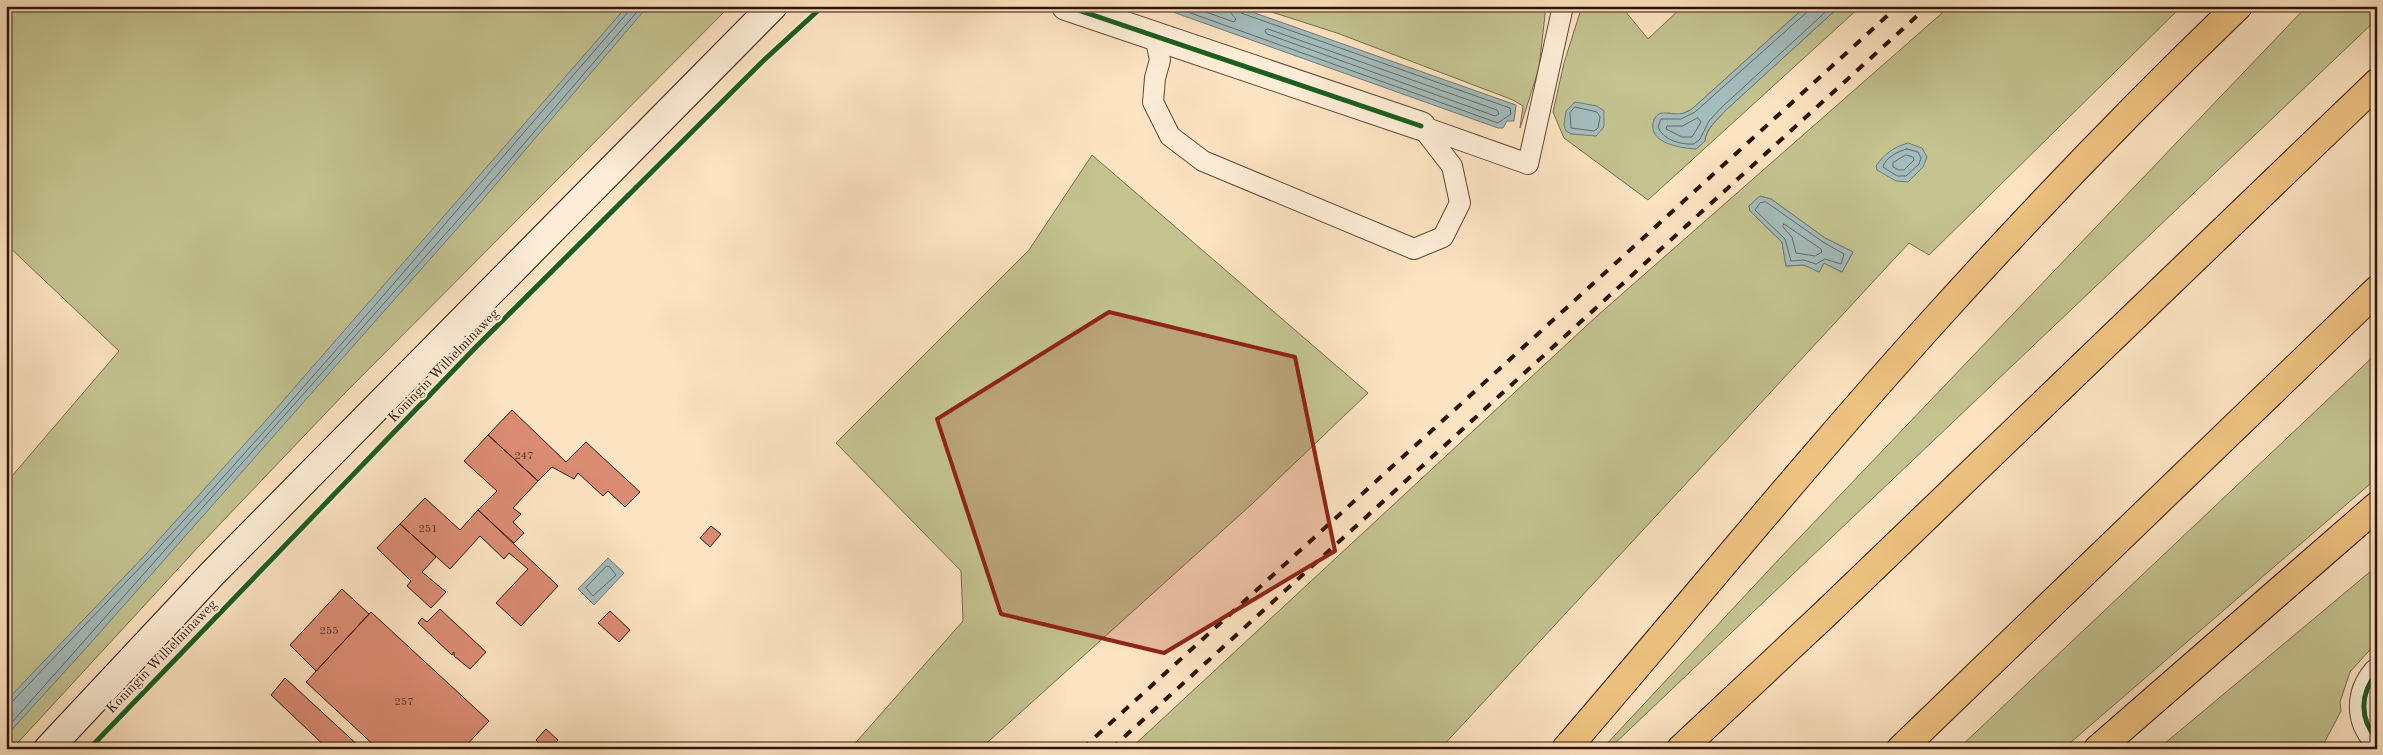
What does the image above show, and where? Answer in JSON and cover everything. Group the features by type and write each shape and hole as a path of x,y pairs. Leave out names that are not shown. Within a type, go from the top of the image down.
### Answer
{"highway":[{"path":"1566,749 1784,492 1940,314 2159,82 2238,6"},
{"path":"1680,749 1825,614 2377,83"},
{"path":"1900,749 2377,290"},
{"path":"2098,749 2377,506"}],"main road":[{"name":"Koningin Wilhelminaweg","path":"48,749 211,575 773,6"},
{"path":"1066,6 1421,126"},
{"path":"2377,673 2369,683 2363,700 2365,718 2370,731 2377,739"}],"lane":[{"path":"1421,126 1528,164 1563,6"},
{"path":"1155,36 1160,60 1155,78 1153,102 1170,136 1203,160 1414,249 1443,237 1460,203 1452,166 1421,126"}],"highlighted area":[{"path":"1109,312 1295,357 1335,551 1164,653 1001,614 937,419"}],"green space":[{"path":"6,6 730,6 345,393 200,545 12,749 6,749 6,483 119,351 6,244"},
{"path":"1253,6 1546,6 1539,68 1520,128 1523,106 1513,100 1337,33"},
{"path":"1582,6 1621,6 1648,39 1683,6 1806,6 1692,109 1680,115 1668,113 1654,119 1653,128 1696,149 1705,141 1710,128 1726,110 1840,6 1861,6 1648,200 1564,138 1553,112 1564,63"},
{"path":"1950,6 2182,6 1929,255 1909,243 1440,749 1130,749 1597,316","holes":["1760,196 1771,199 1825,238 1853,252 1842,272 1824,263 1819,272 1804,265 1786,266 1782,242 1750,211 1749,206"]},
{"path":"2307,6 2377,6 2377,19 1609,749 1602,749 1781,557"},
{"path":"1092,155 1368,393 1252,504 980,749 850,749 963,621 961,571 836,443 1029,250"},
{"path":"2377,353 2377,478 2063,749 1958,749"},
{"path":"2377,566 2377,642 2350,672 2340,702 2341,711 2321,749 2158,749"}],"water":[{"path":"627,6 648,6 485,197 88,646 6,736 6,701 147,553 268,418"},
{"path":"1156,6 1235,6 1516,105 1514,121 1507,121 1503,128 1498,128"},
{"path":"1806,6 1840,6 1726,110 1707,132 1705,141 1696,149 1668,144 1656,136 1653,131 1653,124 1658,115 1662,113 1677,114 1692,109"},
{"path":"1575,102 1597,106 1604,111 1604,127 1596,136 1571,134 1566,131 1564,125 1566,111"},
{"path":"1908,143 1922,148 1927,157 1923,167 1908,182 1896,181 1877,170 1876,166 1882,158 1894,149"},
{"path":"1760,196 1771,199 1825,238 1853,252 1842,272 1824,263 1819,272 1804,265 1786,266 1782,242 1750,211 1749,206"},
{"path":"608,558 624,573 594,605 578,589"}],"building":[{"path":"512,410 566,462 586,442 640,492 625,507 608,491 603,496 578,473 574,479 552,467 538,481 488,435"},
{"path":"488,435 538,481 513,508 521,514 513,522 524,533 514,543 478,510 497,491 464,461"},
{"path":"425,498 460,530 478,510 558,586 521,626 496,603 528,569 509,553 504,559 480,536 450,569 400,524"},
{"path":"400,524 436,557 422,572 446,592 431,608 407,586 411,581 377,548"},
{"path":"711,526 721,534 710,547 700,538"},
{"path":"342,589 369,614 316,671 290,645"},
{"path":"440,609 486,652 470,669 454,656 454,652 452,655 418,623 422,618 427,622"},
{"path":"610,611 630,630 619,642 598,623"},
{"path":"371,612 489,721 463,749 378,749 306,682"},
{"path":"285,678 362,749 328,749 271,695"},
{"path":"546,729 558,740 550,749 545,749 536,740"}],"railway":[{"path":"1082,749 1898,6"},
{"path":"1111,749 1928,6"}],"cycle path":[{"path":"89,749 476,347 762,62 823,6"},
{"path":"1066,6 1421,126"},
{"path":"2377,673 2367,689 2364,706 2367,723 2377,739"}]}
